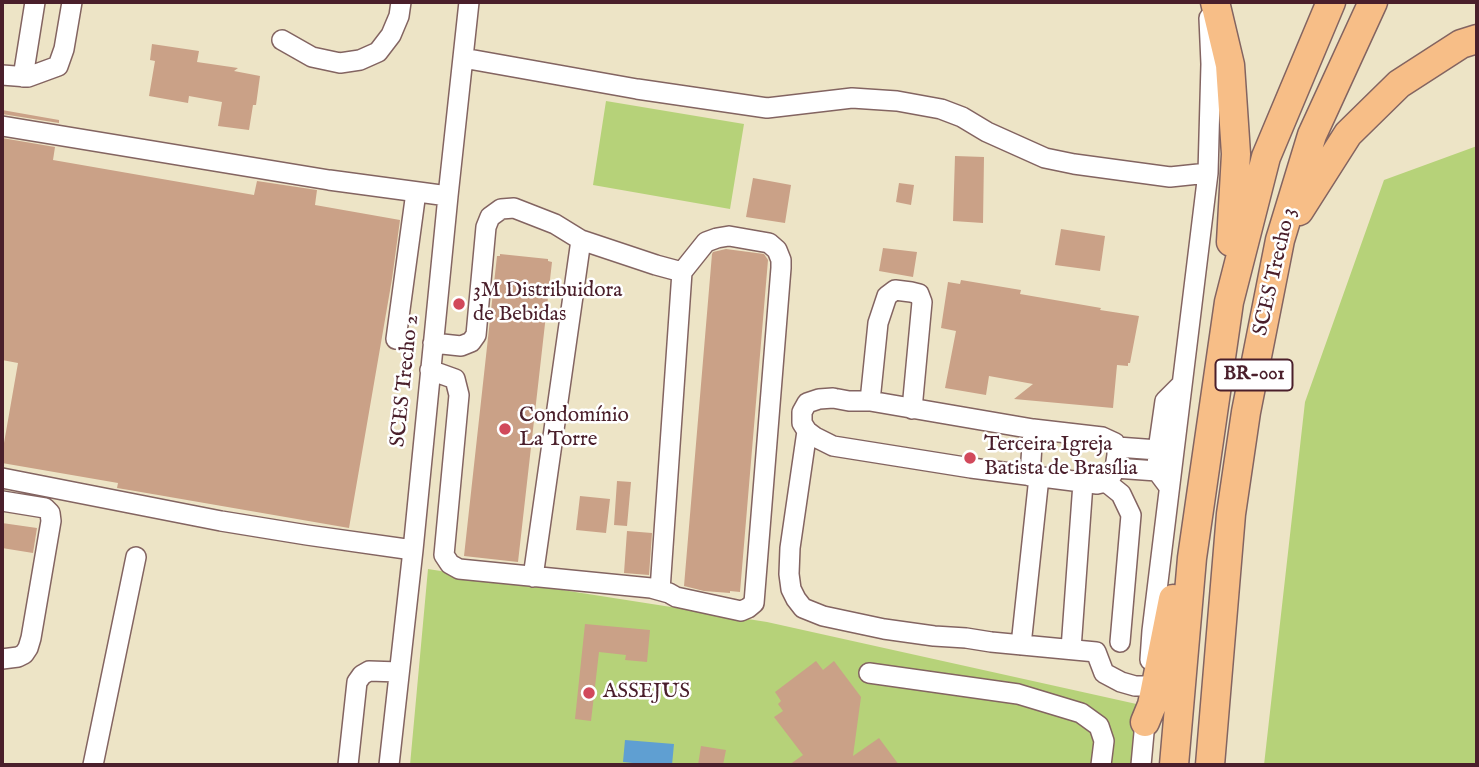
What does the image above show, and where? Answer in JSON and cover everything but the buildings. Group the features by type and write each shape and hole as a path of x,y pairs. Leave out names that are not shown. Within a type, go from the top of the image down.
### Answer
{"highway":[{"path":"1215,2 1230,65 1236,154 1228,302"},
{"name":"SCES Trecho 3","path":"1174,765 1192,558 1228,302 1266,158 1331,2"},
{"name":"SCES Trecho 3","path":"1210,765 1231,513 1280,240 1312,135 1373,2"},
{"path":"1280,240 1348,134 1399,84 1461,44 1477,39"},
{"path":"1145,722 1153,705 1174,594 1192,558"}],"street":[{"path":"23,77 35,2"},
{"path":"2,75 28,77 58,66 64,49 72,2"},
{"path":"282,40 312,57 340,63 360,60 378,52 391,35 399,16 401,2"},
{"name":"SCES Trecho 2","path":"388,765 413,550 469,2"},
{"path":"1141,765 1151,645 1208,173 1211,64 1208,2"},
{"path":"463,58 636,89 767,108 852,98 897,102 941,109 1045,158 1170,177 1208,173"},
{"path":"2,126 448,196"},
{"path":"396,339 416,192"},
{"path":"433,343 461,346 471,342 476,335 486,227 490,217 501,209 514,208 527,212 555,224 581,240 682,272"},
{"path":"430,370 454,379 459,396 444,555 450,564 459,569 660,590 676,597 741,611 754,603 781,260 777,250 769,243 729,236 717,238 706,242 682,272 660,590"},
{"path":"533,577 581,240"},
{"path":"870,401 878,323 887,296 895,290 911,292 919,294 922,302 912,408"},
{"path":"1169,487 1157,471 1158,450 1166,401 1182,384"},
{"path":"1120,642 1131,515 1110,475 1117,455 1115,443 1102,438 870,401 819,399 807,403 802,412 807,431 833,446 1083,483 1097,484 1110,475 1157,471"},
{"path":"1021,645 1035,476 1033,429"},
{"path":"807,431 790,548 789,574 791,589 803,608 823,616 934,636 1096,652 1120,642 1151,645"},
{"path":"1116,447 1158,450"},
{"path":"2,478 221,521 413,550"},
{"path":"1070,649 1083,483"},
{"path":"2,501 45,508 50,513 51,521 28,648 18,657 2,659"},
{"path":"93,765 136,557"},
{"path":"1096,652 1104,673 1121,682 1148,686"},
{"path":"348,765 357,682 369,671 399,672"},
{"path":"869,673 1018,694 1081,713 1099,726 1104,741 1101,765"}],"green space":[{"path":"606,101 744,124 730,209 593,185"},
{"path":"1477,146 1477,765 1264,765 1305,402 1384,180"},
{"name":"ASSEJUS","path":"428,569 767,622 1141,705 1133,765 410,765"}],"water":[{"path":"625,740 674,744 672,765 635,765 623,762"}],"place":[{"name":"3M Distribuidora de Bebidas","path":"459,304"},
{"name":"Condomínio La Torre","path":"505,429"},
{"name":"Terceira Igreja Batista de Brasília","path":"970,458"},
{"name":"ASSEJUS","path":"589,693"}]}
